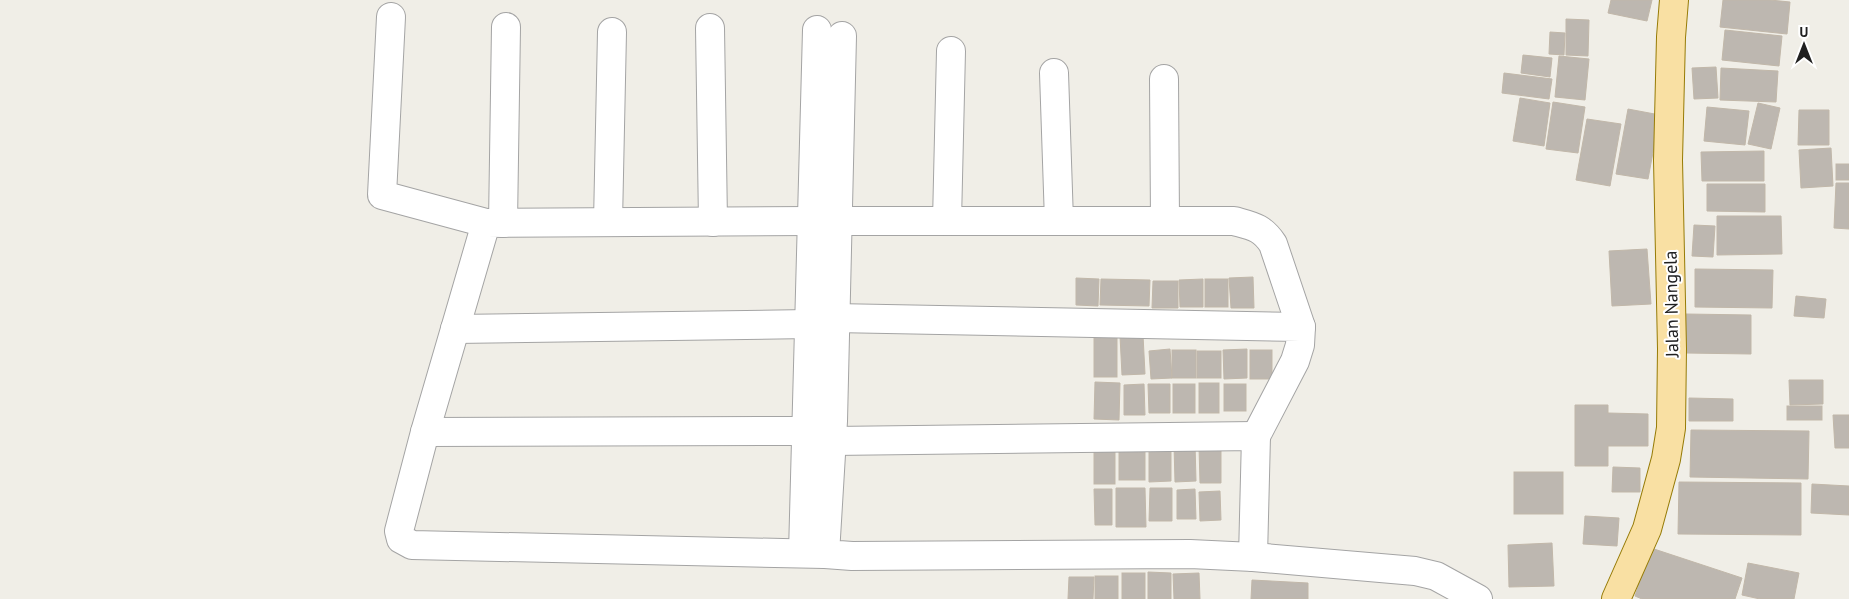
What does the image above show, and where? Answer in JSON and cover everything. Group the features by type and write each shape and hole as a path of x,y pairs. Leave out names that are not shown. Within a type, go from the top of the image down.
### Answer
{"main road":[{"name":"Jalan Nangela","path":"1616,599 1647,528 1666,459 1672,428 1668,160 1670,37 1674,0"}],"street":[{"path":"391,17 382,195 494,223 1234,221 1258,227 1273,244 1301,327 1300,345 1295,361 1256,436 1253,557"},
{"path":"506,27 494,223 455,329 399,531 401,539 412,545 852,556 1190,554 1253,557 1415,571 1436,576 1478,599"},
{"path":"710,28 713,222"},
{"path":"608,222 612,32"},
{"path":"814,554 832,441 822,321 829,33"},
{"path":"947,221 952,51"},
{"path":"1054,73 1059,221"},
{"path":"1164,80 1165,221"},
{"path":"455,329 822,321 1301,327"},
{"path":"814,554 806,431 822,321"},
{"path":"425,432 806,431"},
{"path":"832,441 1256,436"}],"building":[{"path":"1611,0 1652,0 1647,21 1608,13"},
{"path":"1723,0 1790,2 1787,34 1720,27"},
{"path":"1566,19 1589,20 1588,56 1566,55"},
{"path":"1725,30 1782,36 1779,66 1722,60"},
{"path":"1550,32 1565,33 1564,55 1549,54"},
{"path":"1523,55 1552,58 1550,77 1521,73"},
{"path":"1559,56 1589,59 1585,100 1555,97"},
{"path":"1716,67 1718,98 1694,99 1692,68"},
{"path":"1721,68 1778,71 1776,102 1720,100"},
{"path":"1504,73 1552,79 1549,99 1502,93"},
{"path":"1520,98 1550,103 1544,146 1513,141"},
{"path":"1553,102 1585,107 1578,153 1546,149"},
{"path":"1758,103 1780,108 1771,149 1748,144"},
{"path":"1707,107 1749,111 1745,145 1704,141"},
{"path":"1628,109 1660,115 1648,179 1616,174"},
{"path":"1799,110 1829,110 1829,145 1798,145"},
{"path":"1587,119 1621,124 1610,186 1576,180"},
{"path":"1831,148 1833,186 1801,188 1799,150"},
{"path":"1764,151 1764,181 1702,181 1701,152"},
{"path":"1836,164 1849,164 1849,180 1836,180"},
{"path":"1836,183 1849,183 1849,229 1834,228"},
{"path":"1707,184 1765,184 1765,212 1707,211"},
{"path":"1717,216 1781,216 1782,254 1717,255"},
{"path":"1694,225 1715,226 1713,257 1692,256"},
{"path":"1647,249 1651,304 1612,306 1609,251"},
{"path":"1695,269 1773,270 1772,308 1695,307"},
{"path":"1253,277 1254,308 1231,308 1229,278"},
{"path":"1076,278 1099,279 1098,306 1076,305"},
{"path":"1101,279 1150,280 1149,306 1100,305"},
{"path":"1203,279 1203,307 1180,307 1179,280"},
{"path":"1205,279 1228,279 1228,307 1205,307"},
{"path":"1153,281 1178,281 1178,308 1152,308"},
{"path":"1796,296 1826,299 1824,318 1794,316"},
{"path":"1686,314 1751,315 1751,354 1686,353"},
{"path":"1094,335 1117,335 1117,377 1094,377"},
{"path":"1143,335 1145,374 1122,375 1120,336"},
{"path":"1170,349 1172,378 1151,379 1149,351"},
{"path":"1247,349 1247,378 1224,379 1223,350"},
{"path":"1172,350 1196,350 1196,378 1172,378"},
{"path":"1250,350 1272,350 1272,379 1250,379"},
{"path":"1197,351 1221,351 1221,378 1197,378"},
{"path":"1789,380 1823,380 1823,404 1790,405"},
{"path":"1095,382 1120,383 1119,420 1094,419"},
{"path":"1199,383 1219,383 1219,413 1199,413"},
{"path":"1144,384 1145,415 1124,415 1124,385"},
{"path":"1148,384 1170,384 1170,413 1149,413"},
{"path":"1173,384 1195,384 1195,413 1173,413"},
{"path":"1224,384 1246,384 1246,411 1224,411"},
{"path":"1689,398 1733,399 1733,421 1689,421"},
{"path":"1575,405 1608,405 1608,413 1648,414 1648,446 1608,446 1608,466 1575,466"},
{"path":"1787,406 1822,406 1822,420 1787,420"},
{"path":"1833,415 1849,415 1849,448 1835,448"},
{"path":"1691,430 1809,431 1808,479 1690,477"},
{"path":"1171,443 1171,481 1149,482 1149,444"},
{"path":"1195,444 1196,481 1175,482 1174,445"},
{"path":"1094,446 1115,446 1115,484 1094,484"},
{"path":"1119,447 1145,447 1145,480 1119,480"},
{"path":"1199,447 1221,447 1221,483 1200,483"},
{"path":"1613,467 1640,468 1640,492 1612,492"},
{"path":"1514,472 1563,472 1563,514 1514,514"},
{"path":"1679,482 1801,483 1801,535 1678,534"},
{"path":"1812,484 1849,486 1849,515 1811,513"},
{"path":"1116,488 1145,488 1146,527 1116,527"},
{"path":"1150,488 1172,488 1172,521 1149,521"},
{"path":"1094,489 1112,489 1112,525 1095,525"},
{"path":"1195,489 1196,519 1177,519 1177,490"},
{"path":"1220,491 1221,520 1200,521 1199,492"},
{"path":"1585,516 1619,518 1617,546 1583,544"},
{"path":"1552,543 1554,586 1509,587 1508,545"},
{"path":"1651,548 1742,578 1735,599 1642,599 1635,596"},
{"path":"1748,563 1799,573 1794,599 1760,599 1742,595"},
{"path":"1148,572 1171,573 1171,599 1148,599"},
{"path":"1122,573 1145,573 1145,599 1122,599"},
{"path":"1199,573 1200,599 1174,599 1173,574"},
{"path":"1095,576 1118,576 1118,599 1095,599"},
{"path":"1069,577 1094,577 1093,599 1068,599"},
{"path":"1252,580 1308,583 1308,599 1251,599"}]}
